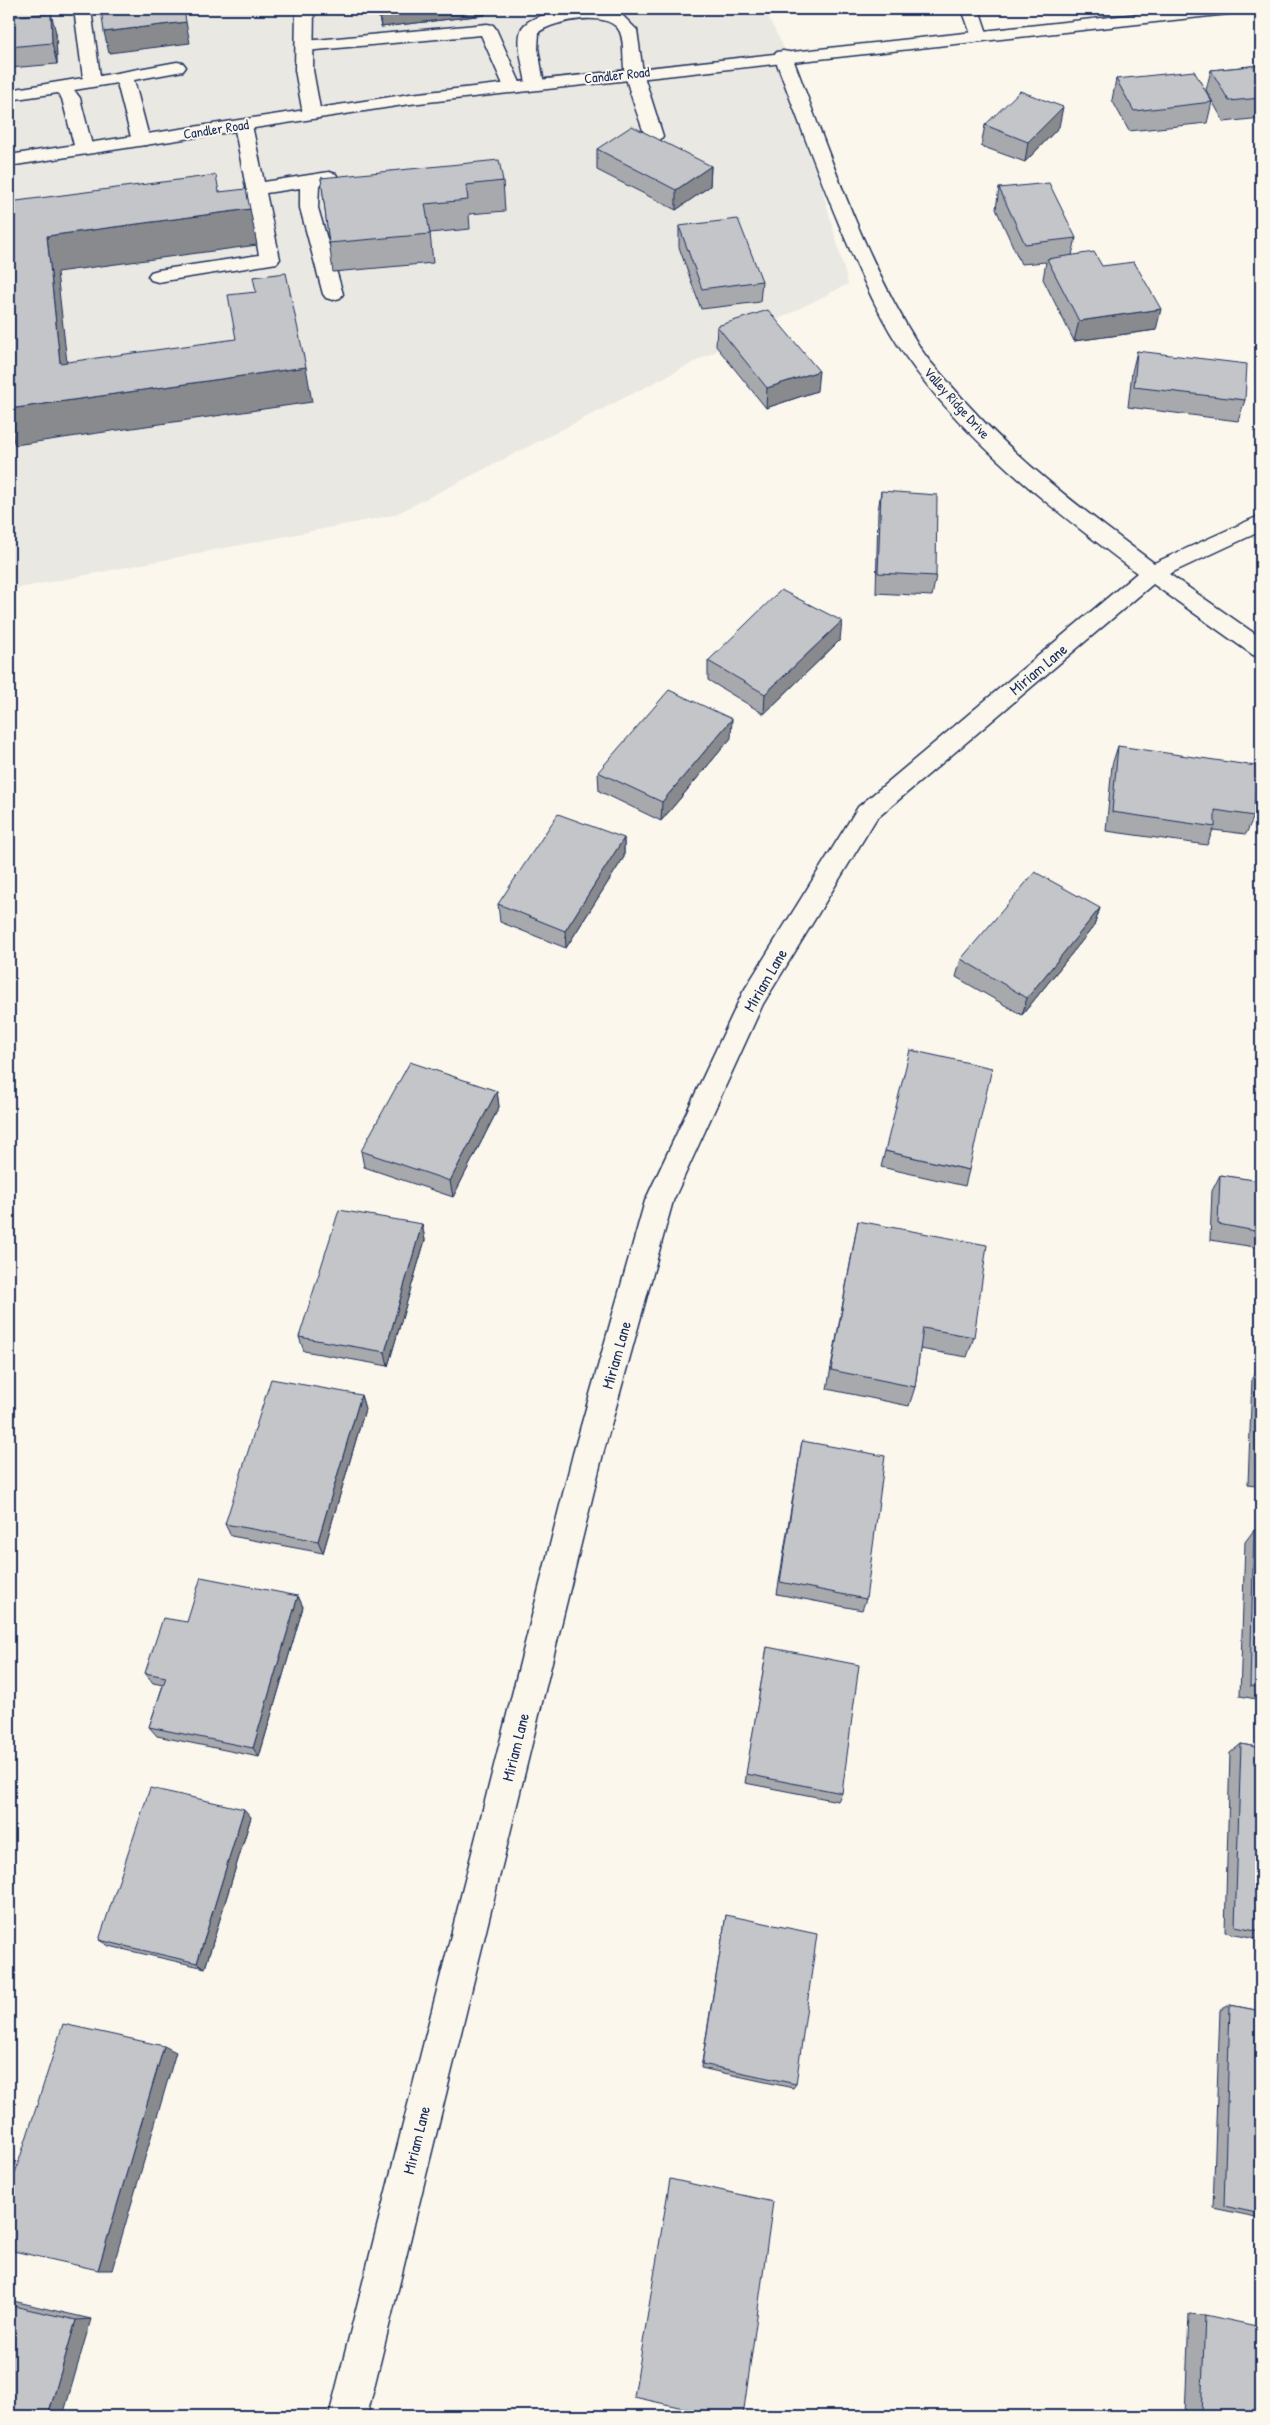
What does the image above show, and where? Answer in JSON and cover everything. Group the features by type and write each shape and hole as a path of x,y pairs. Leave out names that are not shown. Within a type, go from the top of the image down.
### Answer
{"street":[{"path":"82,9 92,82"},
{"path":"305,9 304,70 312,114"},
{"path":"971,9 979,36"},
{"name":"Candler Road","path":"9,161 410,99 783,56 1228,9"},
{"path":"535,84 529,48 530,30 544,20 577,15 597,14 616,19 628,30 634,74 654,136"},
{"path":"305,46 488,29 514,87"},
{"name":"Valley Ridge Drive","path":"783,56 830,180 876,288 914,354 970,422 1058,503 1152,573 1261,649"},
{"path":"9,95 178,67"},
{"path":"124,77 141,141"},
{"path":"62,87 71,98 84,149"},
{"path":"158,276 270,259 243,125"},
{"path":"256,189 336,177"},
{"path":"310,181 309,208 333,294"},
{"name":"Miriam Lane","path":"348,2416 588,1454 659,1201 752,999 867,813 1152,573 1261,522"}],"shaded area":[{"path":"9,9 764,9 784,48 848,284 394,515 9,590"}],"building":[{"path":"101,9 184,9 186,22 104,32"},
{"path":"51,13 52,43 9,47 9,17"},
{"path":"1261,65 1261,98 1229,101 1211,70"},
{"path":"1194,71 1212,102 1134,111 1116,79"},
{"path":"1020,91 1063,107 1028,142 985,125"},
{"path":"632,126 711,166 676,190 597,149"},
{"path":"499,160 503,181 466,185 468,200 425,204 430,234 329,243 321,178"},
{"path":"216,175 219,192 246,189 250,209 47,236 60,363 236,339 228,295 256,292 253,277 286,273 306,367 9,409 9,202"},
{"path":"1049,183 1076,238 1025,244 999,188"},
{"path":"738,219 762,281 702,289 679,226"},
{"path":"1094,252 1102,266 1134,262 1161,309 1079,321 1047,259"},
{"path":"768,310 819,371 767,388 717,326"},
{"path":"1137,351 1247,364 1245,400 1134,387"},
{"path":"881,491 937,495 936,576 878,573"},
{"path":"781,590 842,621 765,694 708,661"},
{"path":"669,690 732,719 662,802 598,772"},
{"path":"1118,746 1256,766 1254,816 1215,810 1215,827 1112,812"},
{"path":"558,814 624,838 565,931 498,904"},
{"path":"1035,872 1100,908 1027,998 961,959"},
{"path":"910,1050 992,1068 969,1170 885,1151"},
{"path":"410,1062 497,1091 450,1181 361,1151"},
{"path":"1220,1175 1261,1181 1261,1232 1218,1224"},
{"path":"339,1210 422,1224 385,1352 299,1337"},
{"path":"858,1221 987,1245 974,1337 923,1328 915,1387 831,1370"},
{"path":"1261,1364 1261,1472 1258,1471"},
{"path":"271,1379 361,1395 318,1541 225,1524"},
{"path":"802,1441 885,1456 866,1599 780,1582"},
{"path":"1254,1530 1261,1532 1261,1688 1250,1686"},
{"path":"201,1577 298,1596 253,1748 149,1727 166,1677 145,1673 163,1618 187,1622"},
{"path":"767,1647 859,1665 842,1793 746,1774"},
{"path":"1241,1744 1261,1748 1261,1931 1235,1926"},
{"path":"150,1788 244,1809 197,1963 99,1940"},
{"path":"726,1915 817,1934 796,2084 702,2064"},
{"path":"1230,2005 1261,2011 1261,2214 1224,2206"},
{"path":"63,2024 164,2046 98,2270 9,2250 9,2192"},
{"path":"670,2179 773,2202 743,2416 719,2416 634,2397"},
{"path":"9,2305 76,2320 48,2416 9,2416"},
{"path":"1205,2315 1261,2327 1261,2416 1201,2416"}]}
